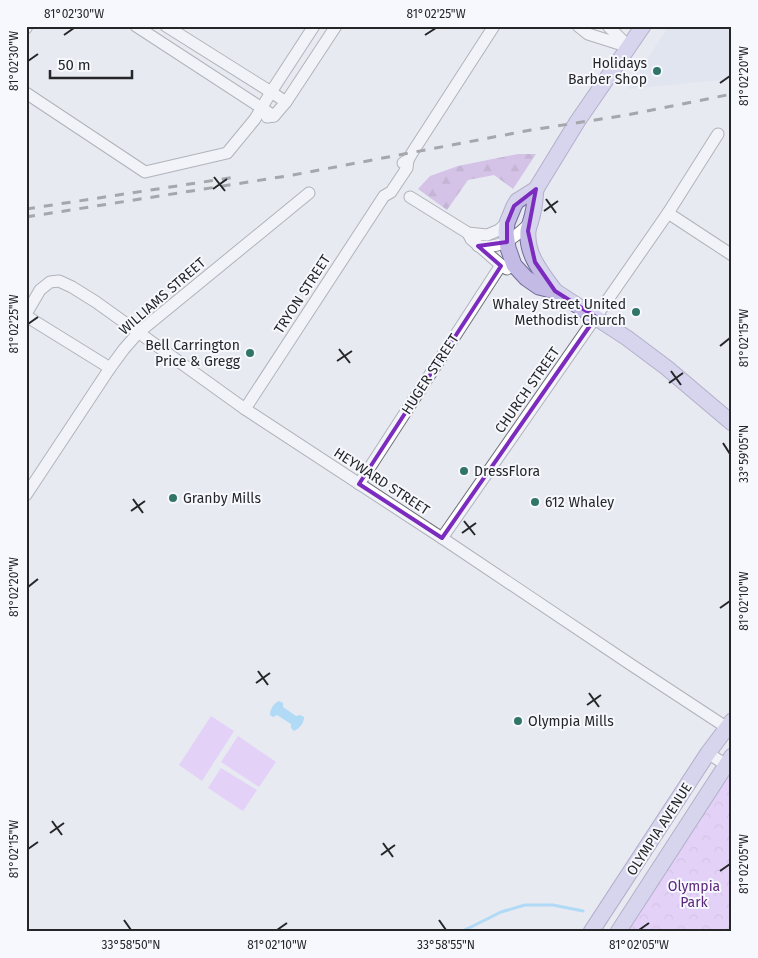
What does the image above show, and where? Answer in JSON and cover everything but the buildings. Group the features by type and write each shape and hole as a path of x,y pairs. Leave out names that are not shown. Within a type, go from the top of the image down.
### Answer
{"main road":[{"path":"643,26 577,122 536,189 517,201 507,223 507,242 510,257 514,265 526,278 539,287 555,291 647,352 732,423"},
{"path":"536,189 534,212 529,224 528,241 530,252 541,272 555,291"},
{"name":"OLYMPIA AVENUE","path":"591,932 708,753 730,726"},
{"name":"OLYMPIA AVENUE","path":"618,932 730,764"}],"street":[{"path":"136,26 274,116"},
{"path":"166,26 286,102"},
{"path":"26,93 145,172 227,153 256,119 261,108 314,26"},
{"path":"256,119 274,116 286,102 336,26"},
{"name":"TRYON STREET","path":"245,409 384,196 384,188 401,164 408,160 494,26"},
{"path":"578,26 588,34 629,47"},
{"path":"608,26 629,47"},
{"name":"CHURCH STREET","path":"442,538 668,213 718,134"},
{"name":"WILLIAMS STREET","path":"26,495 110,368 138,333 309,192"},
{"path":"410,197 468,234 478,246 501,265 526,278"},
{"path":"668,213 732,255"},
{"path":"468,234 487,236 500,230 507,223"},
{"path":"478,246 496,246 507,242 516,237 529,224"},
{"name":"HUGER STREET","path":"359,484 501,265"},
{"name":"HEYWARD STREET","path":"110,368 26,315 40,290 50,282 59,281 96,302 245,409 633,666 730,726"},
{"path":"708,753 730,764"}],"highlighted area":[{"path":"536,189 528,231 535,262 555,291 596,317 442,538 359,484 501,266 478,246 507,242 507,223 514,206"}],"shaded area":[{"path":"669,26 732,26 732,79 627,89"}],"green space":[{"path":"518,154 536,154 513,189 494,175 468,180 447,210 418,189 430,176 458,166"},
{"path":"211,716 234,731 202,781 179,765"},
{"path":"238,736 276,762 259,787 221,762"},
{"path":"221,768 257,790 243,811 208,788"},
{"name":"Olympia Park","path":"732,776 732,932 624,932 727,777"}],"water":[{"path":"279,701 283,703 283,707 296,716 304,717 301,725 294,731 291,728 291,724 277,715 273,717 270,715 273,706"}],"waterway":[{"path":"460,932 501,912 525,905 553,905 583,911"}],"railway":[{"path":"26,217 293,175 531,130 627,115 732,94"},
{"path":"26,209 236,177"}],"place":[{"name":"Holidays Barber Shop","path":"657,71"},
{"name":"Whaley Street United Methodist Church","path":"636,312"},
{"name":"Bell Carrington Price & Gregg","path":"250,353"},
{"name":"DressFlora","path":"464,471"},
{"name":"Granby Mills","path":"173,498"},
{"name":"612 Whaley","path":"535,502"},
{"name":"Olympia Mills","path":"518,721"}]}
